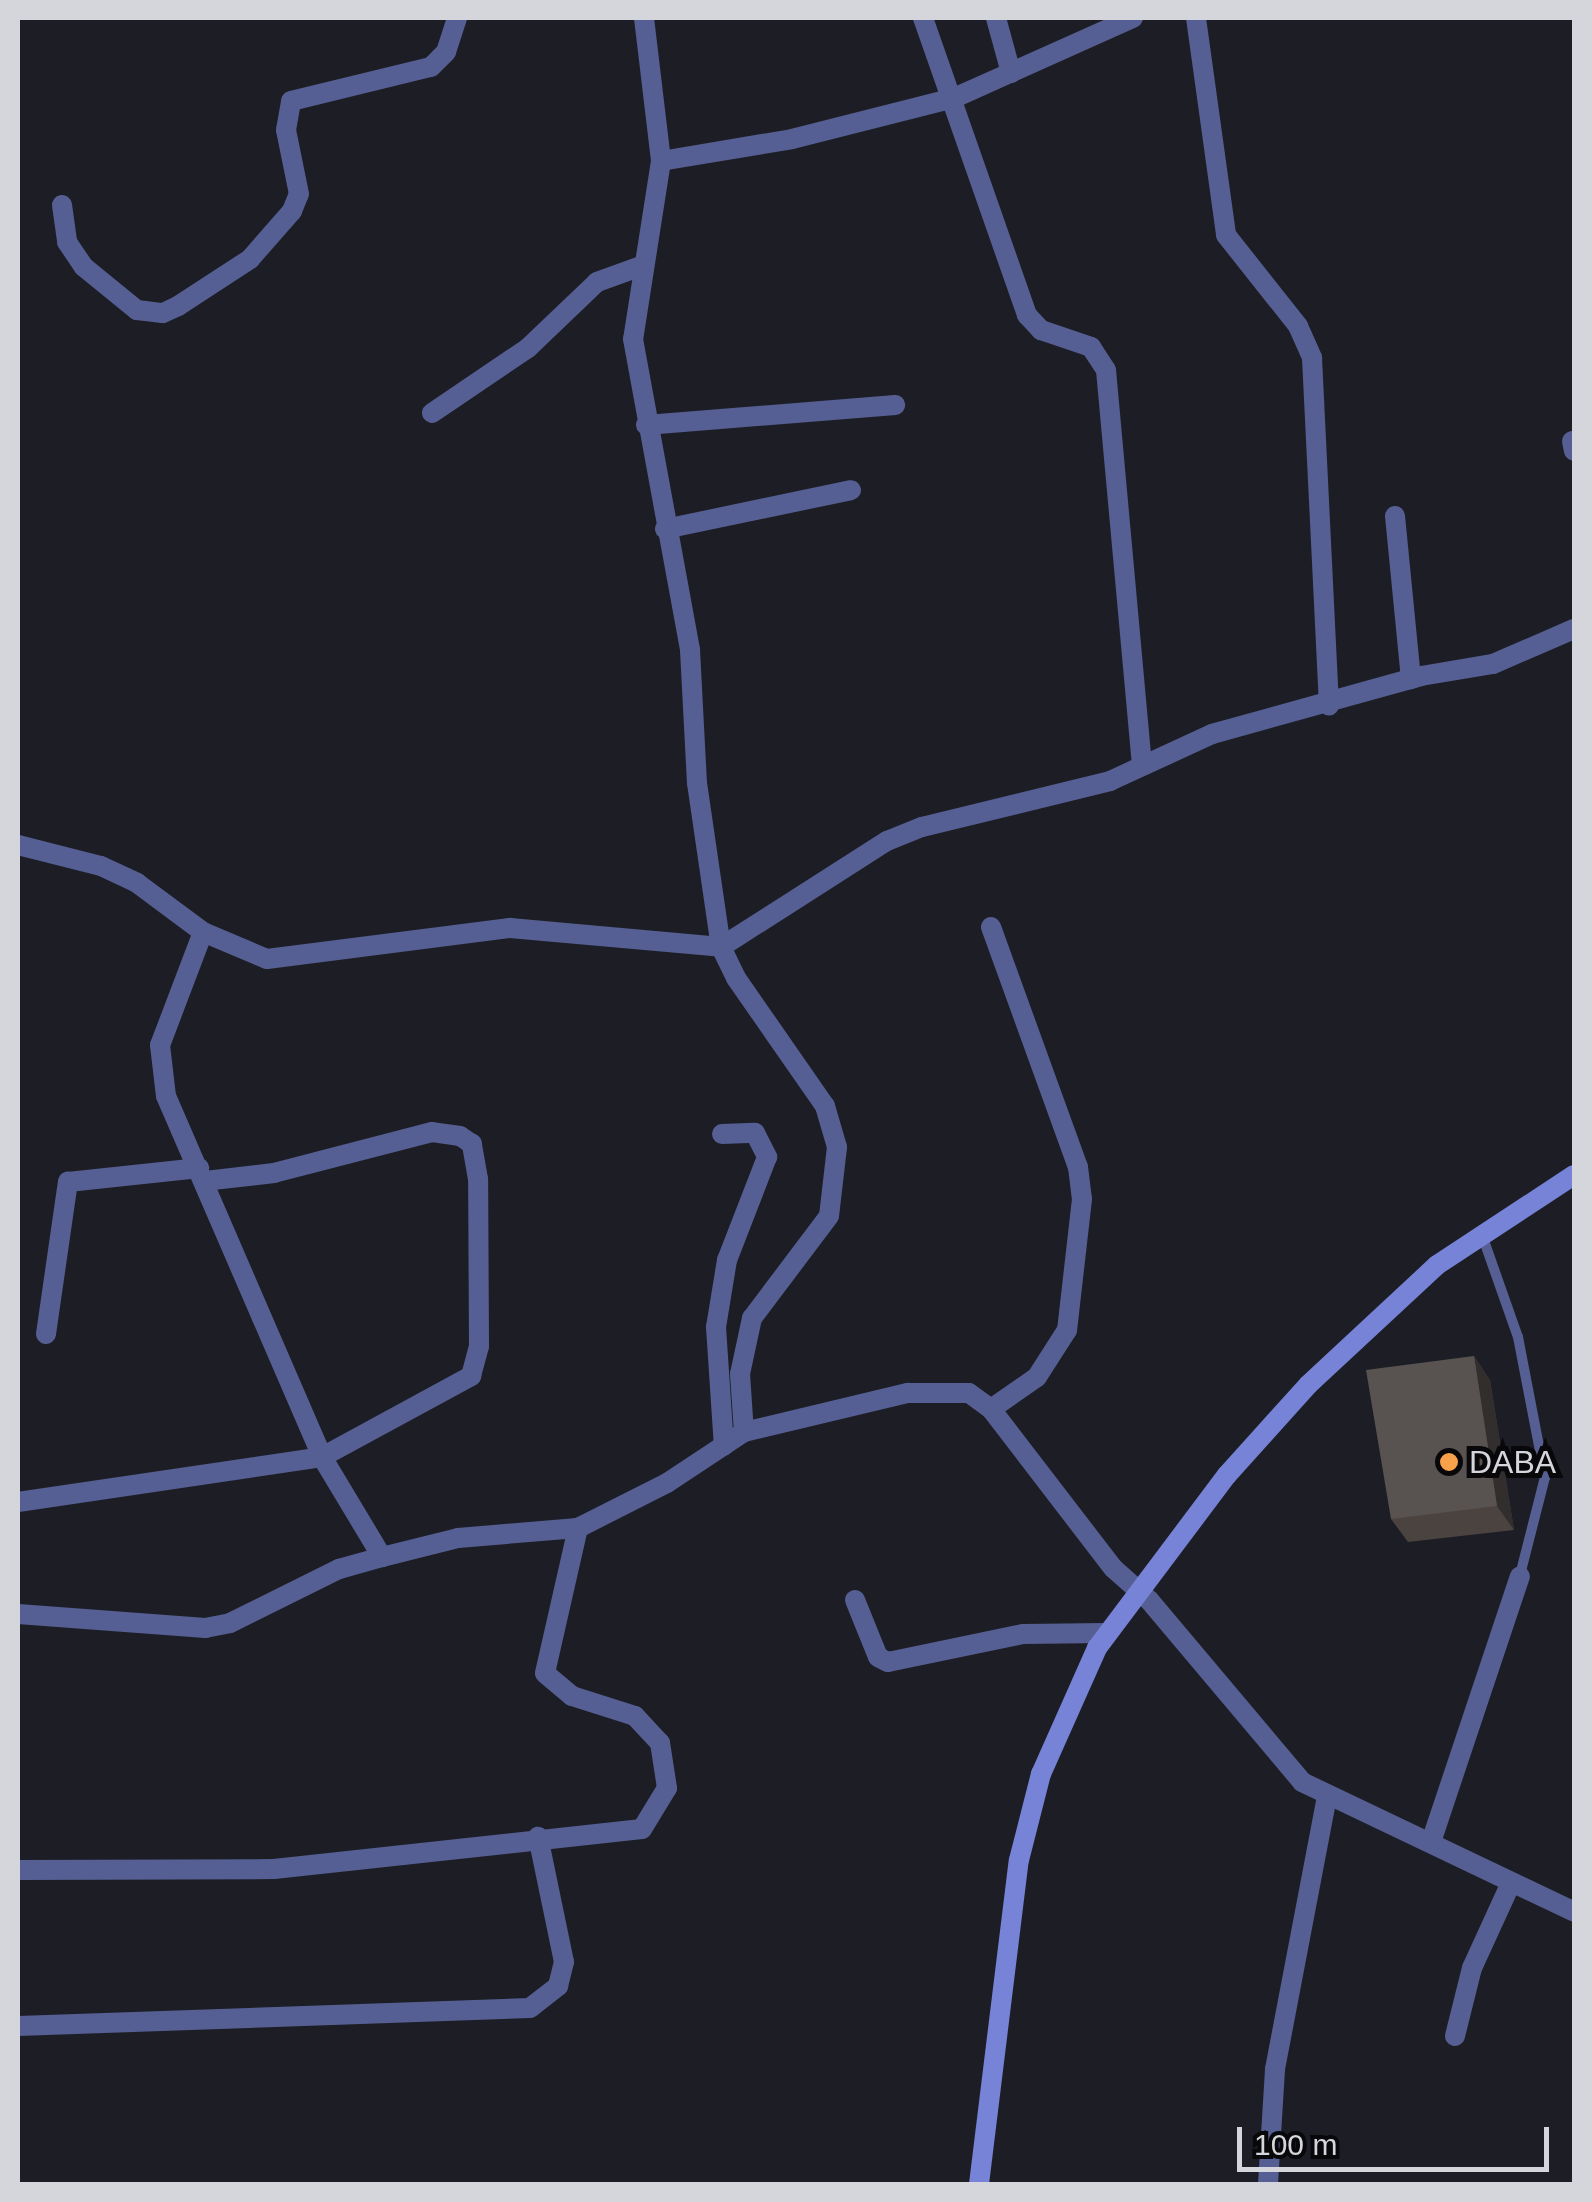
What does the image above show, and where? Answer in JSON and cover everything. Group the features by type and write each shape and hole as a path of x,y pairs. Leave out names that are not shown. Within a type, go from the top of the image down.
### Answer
{"main road":[{"path":"979,2184 1029,1819 1066,1711 1106,1633 1134,1592 1308,1384 1397,1298 1481,1234 1574,1175"}],"street":[{"path":"62,204 67,242 84,267 136,310 163,313 178,306 250,259 292,211 299,194 286,130 292,102 430,67 446,52 457,18"},
{"path":"644,18 661,162 633,340 690,650 697,782 721,947 736,978 825,1106 838,1147 829,1216 752,1318 745,1341 744,1432"},
{"path":"924,18 1027,316 1040,330 1091,347 1106,370 1142,764"},
{"path":"996,18 1011,73"},
{"path":"661,162 792,139 954,98 1134,18"},
{"path":"1196,18 1226,235 1298,326 1312,358 1328,706"},
{"path":"432,413 528,348 598,282 644,265"},
{"path":"646,424 895,405"},
{"path":"665,528 851,490"},
{"path":"1396,516 1411,679"},
{"path":"18,845 136,882 203,932 237,950 292,961 510,928 721,947 888,842 922,827 1110,780 1212,734 1328,706 1411,679 1493,664 1574,629"},
{"path":"991,926 1082,1184 1073,1305 1056,1352 1037,1376 992,1410"},
{"path":"203,932 159,1056 166,1096 322,1457 382,1556"},
{"path":"18,1502 322,1457 471,1376 479,1346 478,1179 472,1144 432,1132 274,1172 68,1182 46,1334"},
{"path":"722,1134 755,1133 768,1157 727,1260 716,1327 724,1446"},
{"path":"18,1614 206,1628 251,1615 339,1569 382,1556 458,1538 578,1528 744,1432 943,1390 969,1393 992,1410 1134,1592 1160,1613 1275,1756 1327,1796 1574,1912"},
{"path":"18,1870 274,1869 538,1837 642,1829 662,1805 669,1774 660,1744 635,1716 572,1696 546,1674 578,1528"},
{"path":"1431,1842 1520,1576"},
{"path":"855,1600 878,1657 888,1662 1024,1634 1106,1633"},
{"path":"1268,2184 1275,2069 1327,1796"},
{"path":"18,2026 530,2008 558,1986 564,1962 538,1837"},
{"path":"1455,2036 1472,1968 1511,1883"}],"lane":[{"path":"1481,1234 1518,1337 1545,1477 1520,1576"}],"building":[{"name":"DABA","path":"1474,1356 1497,1506 1391,1519 1366,1370"}],"place":[{"name":"DABA","path":"1449,1462"}]}
